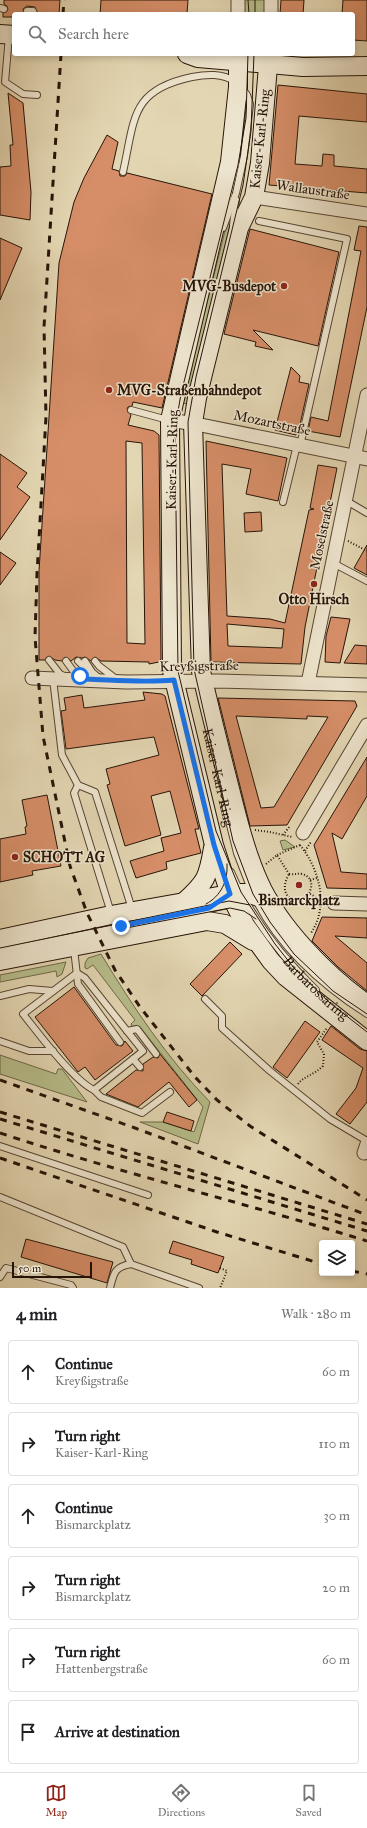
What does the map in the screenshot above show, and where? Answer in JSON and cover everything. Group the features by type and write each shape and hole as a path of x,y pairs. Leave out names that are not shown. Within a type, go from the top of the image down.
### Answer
{"street":[{"path":"238,0 238,12"},
{"path":"271,0 271,12"},
{"path":"192,56 198,58 269,59 303,67 362,66"},
{"path":"326,56 362,66"},
{"name":"Kaiser-Karl-Ring","path":"219,848 171,661 182,422 230,162 238,83 238,58"},
{"name":"Kaiser-Karl-Ring","path":"241,835 209,711 199,683 200,662 182,422 197,398 239,228 254,198 260,163 269,59"},
{"name":"Wallaustraße","path":"254,198 367,214"},
{"name":"Moselstraße","path":"308,682 345,500 361,458 367,395"},
{"name":"Mozartstraße","path":"182,422 225,425 299,446 361,458"},
{"name":"Kreyßigstraße","path":"32,678 94,678 119,681 159,682 177,680 199,683 308,682 367,685"},
{"path":"302,840 367,725"},
{"path":"241,835 248,897"},
{"path":"219,848 248,897 265,942"},
{"path":"184,902 206,880 219,848"},
{"path":"0,939 109,906 133,912 184,902 248,897"},
{"path":"0,961 73,947 208,914 248,897"},
{"name":"Barbarossaring","path":"248,897 292,932 313,958 364,1007"},
{"path":"334,903 367,904"},
{"path":"208,914 225,924 265,942"},
{"name":"Barbarossaring","path":"265,942 271,961 297,988 367,1041"}],"lane":[{"path":"27,11 33,12"},
{"path":"8,34 5,82 23,94 37,95"},
{"path":"122,172 136,117 140,106 150,94 180,80 210,74 229,78 238,83"},
{"name":"Kaiser-Karl-Ring","path":"182,422 196,376 233,228 236,193 250,109 247,95 238,83"},
{"name":"Kaiser-Karl-Ring","path":"221,234 236,193"},
{"path":"259,221 347,239 299,446 283,502"},
{"name":"Kaiser-Karl-Ring","path":"182,422 181,394 212,272"},
{"path":"132,410 182,422"},
{"path":"345,500 367,513"},
{"path":"332,563 367,581"},
{"path":"48,660 60,674 69,679"},
{"path":"66,661 74,672 94,678"},
{"path":"78,661 94,678"},
{"path":"85,661 94,678"},
{"path":"95,661 119,681"},
{"path":"53,679 62,755 78,785 95,792 133,912"},
{"path":"78,785 74,793 109,906"},
{"name":"Kaiser-Karl-Ring","path":"224,800 241,835"},
{"path":"241,835 241,874 248,897"},
{"path":"240,861 248,897"},
{"path":"229,865 248,897 294,955 315,976 338,995 364,1007"},
{"path":"0,951 208,914"},
{"name":"Barbarossaring","path":"265,942 323,997 367,1032"},
{"path":"73,947 78,984 120,1042"},
{"path":"77,973 23,1014 53,1051 86,1086 94,1090 101,1097 142,1113 170,1092"},
{"path":"77,973 85,978 143,1051 94,1090"},
{"path":"0,996 29,989 53,991"},
{"path":"205,999 222,1016 222,1028 293,1090 366,1148"},
{"name":"Barbarossaring","path":"364,1007 367,1014"},
{"path":"127,1031 137,1030 156,1054"},
{"path":"0,1041 29,1052 53,1051"},
{"path":"133,1059 140,1067"},
{"path":"0,1146 148,1195"},
{"path":"0,1197 123,1247 131,1264"},
{"path":"110,1288 114,1272 121,1266 131,1264 199,1288"},
{"path":"0,1277 6,1268 71,1285 73,1288"}],"path":[{"path":"338,536 367,551"},
{"path":"283,835 290,826"},
{"path":"241,835 270,832 302,840"},
{"path":"302,840 305,851 317,878 321,900 321,908 317,924 308,938"},
{"path":"302,840 305,851"},
{"path":"248,897 277,855 302,840"},
{"path":"277,855 289,874"},
{"path":"289,874 301,874 310,880 312,887 310,894 305,899 298,901 291,899 286,894 284,888 289,874"},
{"path":"310,880 317,878"},
{"path":"310,894 321,900"},
{"path":"293,1090 299,1082 312,1076 323,1066 324,1054 317,1042 328,1027"},
{"path":"220,1268 227,1271 220,1288"}],"green space":[{"path":"245,0 266,0 266,12 244,12"},
{"path":"227,223 230,225 187,404 182,403"},
{"path":"285,840 295,847 283,850 280,841"},
{"path":"101,954 151,1031 179,1068 210,1102 198,1144 140,1122 163,1122 194,1132 203,1107 140,1027 132,1026 131,1024 135,1020 93,965 87,969 85,968 85,963 88,958"},
{"path":"66,962 62,974 57,977 56,971 0,982 0,975"},
{"path":"0,1055 56,1074 58,1069 62,1069 87,1102 0,1074"}],"building":[{"path":"4,0 60,0 59,12 37,12 35,7 27,6 23,9 24,12 12,12 12,17 3,17 3,13 8,10 7,6 4,4"},
{"path":"101,0 188,0 187,12 100,12"},
{"path":"281,0 304,0 303,12 280,12"},
{"path":"343,0 367,0 367,41 355,40 355,12 342,12"},
{"path":"278,85 367,94 367,122 299,116 295,164 322,166 323,154 334,155 334,166 367,169 367,193 269,185"},
{"path":"8,93 23,103 31,192 30,220 0,215 0,167 11,166 10,145 13,145"},
{"name":"MVG-Straßenbahndepot","path":"107,135 118,142 112,169 119,171 120,176 125,176 127,173 212,194 162,408 133,402 132,406 128,407 127,409 131,415 128,425 154,431 159,435 161,659 159,662 149,664 149,662 101,661 95,657 91,661 85,657 76,657 71,661 65,657 62,661 55,660 49,656 45,660 39,660 39,571 59,263 74,202 84,178","holes":["126,441 142,443 145,644 127,643"]},
{"path":"359,226 367,227 367,307 340,437 308,431 311,417 328,421 361,251 354,250"},
{"name":"MVG-Busdepot","path":"250,229 339,252 318,346 253,330 273,350 255,346 256,342 224,334"},
{"path":"0,238 22,248 0,300"},
{"path":"291,367 300,376 299,382 309,384 299,429 296,435 275,430"},
{"path":"206,441 287,458 278,501 246,494 251,469 222,464 227,616 270,619 285,623 309,510 314,509 310,508 318,465 337,468 305,627 301,664 211,662","holes":["227,624 284,629 282,648 228,646"]},
{"path":"0,454 27,473 17,487 30,497 0,540"},
{"path":"261,512 262,531 245,532 244,513"},
{"path":"367,545 367,575 354,568"},
{"path":"0,552 16,563 0,585"},
{"path":"331,617 350,619 340,663 325,662 326,636"},
{"path":"355,645 367,646 367,664 344,663"},
{"path":"143,692 162,694 165,696 199,829 195,829 201,853 166,862 167,869 136,878 130,861 164,851 161,838 181,833 170,791 151,796 161,835 125,846 107,785 110,784 106,769 159,755 154,737 66,749 61,711 66,710 64,698 82,695 84,708 145,700"},
{"path":"218,698 355,701 357,706 287,825 250,826","holes":["236,716 307,719 307,716 328,717 274,807 261,808"]},
{"path":"367,757 367,796 342,839 332,833 341,872 367,874 367,889 327,888 314,845"},
{"path":"47,795 61,866 32,871 33,875 0,882 0,839 26,834 25,827 27,826 22,800"},
{"path":"322,917 367,918 367,938 335,936 367,963 367,991 338,967 312,941"},
{"path":"230,942 242,954 202,996 190,984"},
{"path":"74,987 116,1045 122,1046 125,1041 133,1051 95,1080 85,1067 78,1072 35,1017"},
{"path":"305,1021 320,1032 287,1078 273,1067"},
{"path":"331,1026 360,1049 367,1051 367,1102 350,1124 336,1114 356,1088 363,1068 322,1040"},
{"path":"160,1054 197,1100 189,1107 169,1082 138,1107 106,1094 136,1070 143,1071 143,1064 153,1057 158,1058"},
{"path":"167,1112 194,1121 191,1131 163,1122"},
{"path":"26,1239 113,1262 107,1283 21,1257"},
{"path":"173,1241 224,1257 218,1273 191,1264 192,1260 169,1253"}],"tram line":[{"path":"248,0 249,12"},
{"path":"255,0 255,12"},
{"path":"248,56 246,118 238,165 181,394 175,429 178,671 216,831 241,892 275,944 294,968 330,1003 367,1032"},
{"path":"254,56 251,131 243,185 196,377 188,422 194,669 233,841 253,894 270,922 294,954 333,991 367,1014"},
{"path":"206,904 220,892 225,882 227,864"},
{"path":"0,948 229,901 250,905"},
{"path":"126,928 230,908 244,911 256,919"}],"railway":[{"path":"63,12 64,0"},
{"path":"61,56 44,327 46,417 35,637 43,736 70,866 87,913 115,970 140,1007 195,1077 217,1100 250,1126 367,1200"},
{"path":"0,1080 135,1128 367,1215"},
{"path":"0,1112 367,1224"},
{"path":"0,1119 367,1231"},
{"path":"0,1133 46,1148 367,1241"},
{"path":"0,1158 217,1232 319,1263"},
{"path":"355,1272 367,1274"}],"place":[{"name":"MVG-Busdepot","path":"284,286"},
{"name":"MVG-Straßenbahndepot","path":"109,390"},
{"name":"Otto Hirsch","path":"314,584"},
{"name":"SCHOTT AG","path":"15,857"},
{"name":"Bismarckplatz","path":"299,885"}],"route":[{"path":"80,676 86,679 126,682 159,682 174,680 177,699 214,845 230,894 209,908 121,926"}]}
